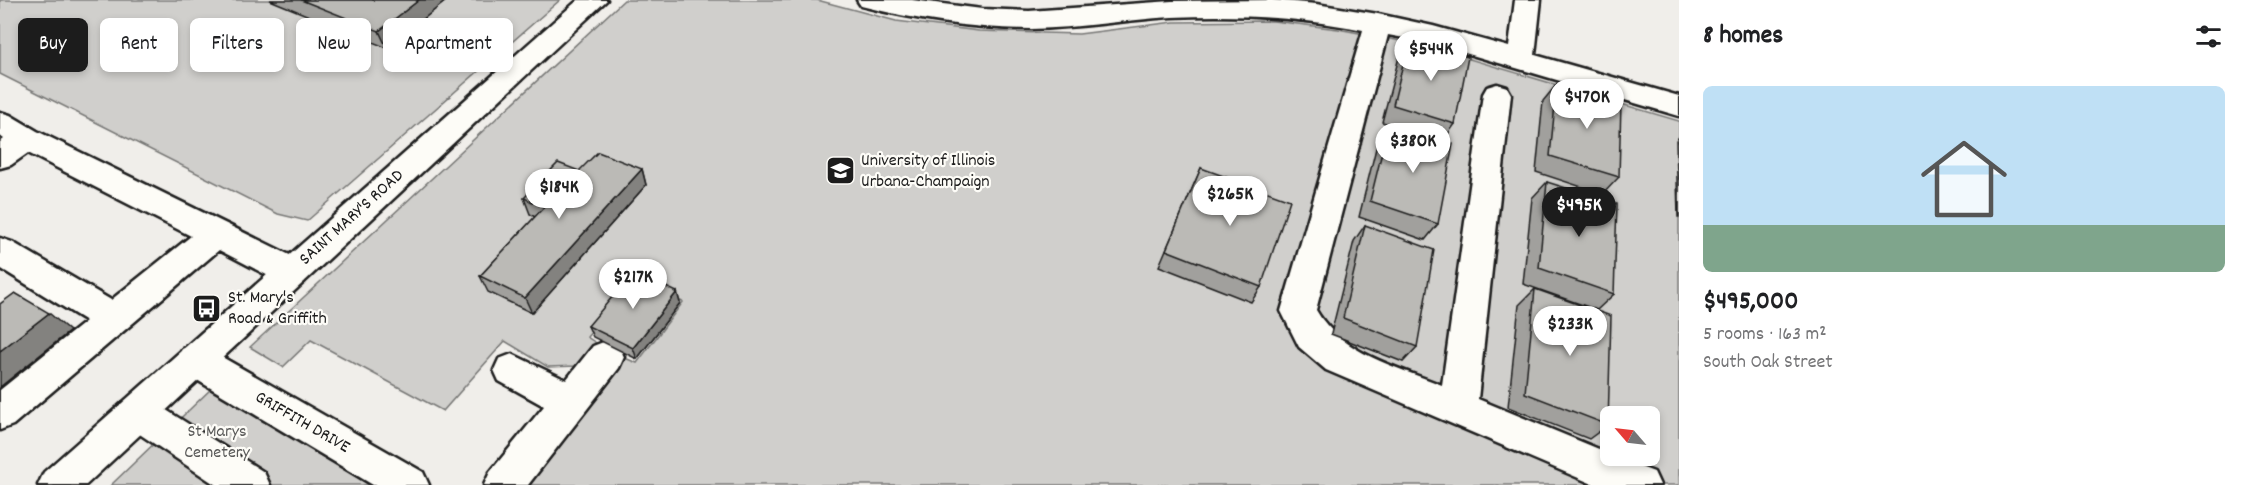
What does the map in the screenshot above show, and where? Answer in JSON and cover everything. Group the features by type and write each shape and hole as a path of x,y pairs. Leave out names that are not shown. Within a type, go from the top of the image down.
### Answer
{"street":[{"name":"SAINT MARY'S ROAD","path":"58,485 594,0"},
{"path":"870,0 920,10 961,8 1017,19 1064,19 1215,4 1306,11 1433,35 1679,106"},
{"path":"1521,60 1528,0"},
{"path":"1378,23 1298,311 1312,336 1339,359 1640,485"},
{"path":"1458,407 1497,94"},
{"path":"0,157 13,130 292,272"},
{"path":"0,413 217,233"},
{"path":"0,251 74,308 113,319"},
{"path":"504,485 606,357"},
{"name":"GRIFFITH DRIVE","path":"195,360 409,485"},
{"path":"512,370 571,401"},
{"path":"139,412 250,485"}],"green space":[{"path":"0,0 560,0 513,41 513,18 383,18 383,72 478,72 307,221 278,214 0,74"},
{"name":"University of Illinois Urbana-Champaign","path":"624,0 817,0 896,21 979,31 1079,34 1174,22 1273,21 1338,29 1422,45 1679,121 1679,485 522,485 620,356 637,363 683,302 634,281 587,337 596,343 577,366 548,367 505,341 443,411 311,340 283,367 250,347","holes":["645,185 550,224 531,214"]},
{"name":"St Marys Cemetery","path":"211,389 370,485 111,485"}],"building":[{"path":"301,0 419,0 396,18 383,18 383,28 379,31 371,28 371,18 346,18"},
{"path":"1409,40 1468,57 1455,124 1393,105"},
{"path":"1557,84 1621,103 1619,177 1550,156"},
{"path":"1389,124 1453,144 1438,224 1370,201"},
{"path":"598,152 642,169 525,298 480,276 544,207 524,198 558,163 579,171"},
{"path":"1201,168 1290,200 1261,287 1166,250"},
{"path":"1547,182 1617,204 1614,294 1539,268"},
{"path":"1365,225 1434,250 1417,347 1343,318"},
{"path":"633,272 677,292 633,348 588,326"},
{"path":"1535,289 1611,316 1609,406 1600,406 1600,422 1525,393"},
{"path":"15,293 49,313 0,351 0,304"}],"place":[{"name":"University of Illinois Urbana-Champaign","path":"840,171"},
{"name":"St. Mary's Road & Griffith","path":"207,308"}]}
